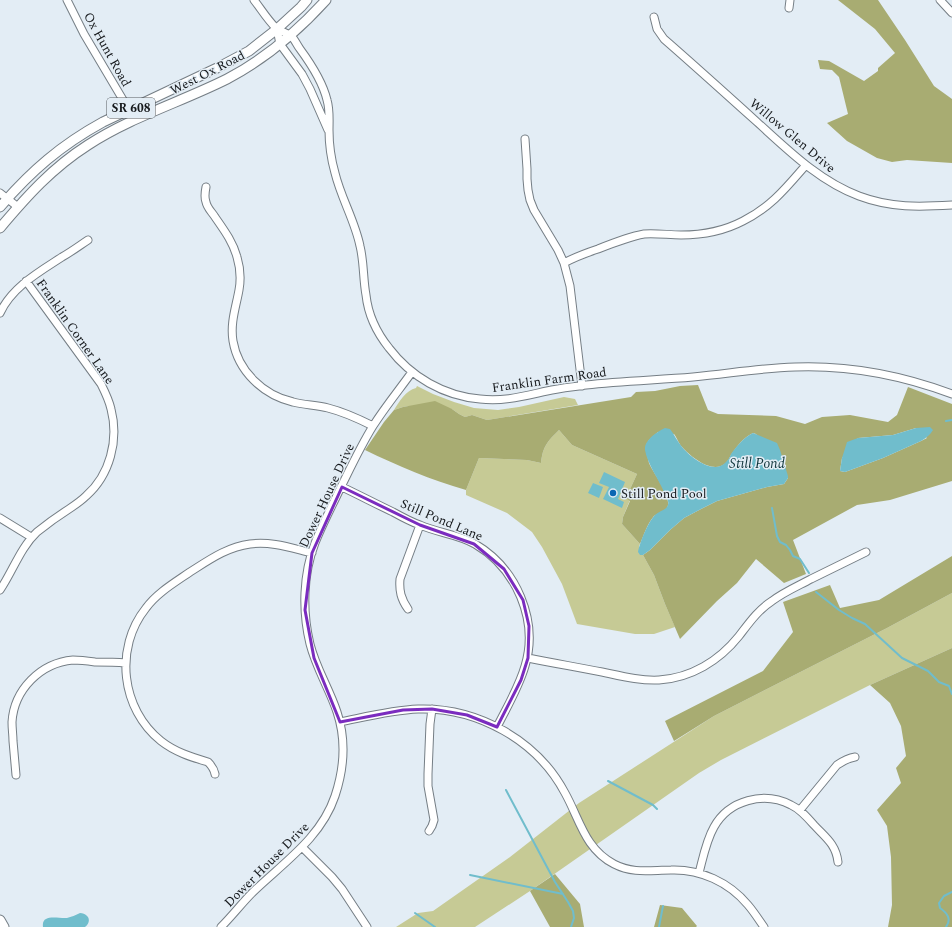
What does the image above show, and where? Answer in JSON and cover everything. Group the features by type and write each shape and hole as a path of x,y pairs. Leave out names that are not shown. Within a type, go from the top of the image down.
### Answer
{"main road":[{"name":"West Ox Road","path":"0,207 4,196 62,147 86,131 217,68 248,51 277,29 307,0"},
{"name":"West Ox Road","path":"0,228 36,187 68,158 110,132 232,76 250,66 280,44 326,0"},
{"path":"0,920 4,927"}],"street":[{"name":"Ox Hunt Road","path":"67,0 84,34 129,110"},
{"path":"254,0 277,29"},
{"path":"789,8 790,0"},
{"path":"940,0 952,14"},
{"name":"Willow Glen Drive","path":"654,17 657,29 664,39 806,165 829,182 859,196 891,205 908,207 952,205"},
{"name":"Franklin Farm Road","path":"277,29 290,35 310,63 327,100 329,132 335,174 339,189 360,243 366,298 370,313 387,346 412,372 435,386 462,396 478,399 505,400 548,391 609,383 795,367 822,367 896,376 952,394"},
{"name":"Franklin Farm Road","path":"277,29 280,44 302,74 329,132"},
{"path":"525,139 530,200 534,210 558,250 564,263 570,286 582,386"},
{"path":"564,263 578,256 632,236 646,234 699,234 714,232 730,227 755,215 768,206 778,197 806,165"},
{"path":"206,187 205,200 207,207 228,236 237,256 240,269 239,289 232,329 236,352 246,371 261,387 269,393 282,399 329,408 373,426"},
{"path":"4,196 18,207"},
{"path":"0,313 10,296 26,281 88,240"},
{"name":"Franklin Corner Lane","path":"0,590 25,545 32,537 87,496 95,487 107,467 113,446 114,434 111,409 101,384 26,281"},
{"name":"Dower House Drive","path":"221,927 254,892 312,836 329,811 337,789 342,767 343,751 340,722 314,658 306,626 305,592 307,574 312,553 321,528 358,452 382,412 412,372"},
{"name":"Still Pond Lane","path":"342,486 420,525 462,538 474,544 496,559 518,589 526,613 528,626 528,658 521,680 497,727"},
{"path":"0,518 32,537"},
{"path":"408,609 399,588 400,579 420,525"},
{"path":"215,774 212,765 208,762 187,756 172,749 156,736 140,718 131,698 127,684 127,652 135,626 146,607 160,593 216,555 227,550 239,546 263,543 275,544 312,553"},
{"path":"528,658 637,679 660,680 686,674 698,670 721,655 731,646 757,613 776,598 787,591 866,552"},
{"path":"16,775 12,724 14,712 21,692 31,680 53,665 74,660 126,662"},
{"path":"340,722 403,710 432,709 467,715 485,721 523,743 546,766 565,792 587,839 606,859 632,870 683,870 699,873 717,880 738,894 748,904 764,927"},
{"path":"429,831 434,820 429,793 428,774 432,709"},
{"path":"800,810 837,765 849,758 856,757"},
{"path":"699,873 710,835 720,818 737,805 746,801 763,798 783,801 800,810 835,848 838,862"},
{"path":"302,847 342,889 367,927"}],"highlighted area":[{"path":"342,487 420,525 474,544 504,569 523,600 529,626 528,658 521,680 497,727 467,715 432,709 403,710 340,722 314,658 305,610 312,553"}],"green space":[{"path":"838,0 878,0 934,86 952,99 952,163 907,160 892,162 877,158 847,141 827,123 848,114 839,77 832,70 820,69 818,60 829,61 864,81 878,71 878,68 895,53 875,29"},
{"path":"698,385 708,410 718,414 776,416 805,424 822,417 850,415 888,422 897,415 908,387 952,404 952,481 890,500 857,505 793,540 806,574 784,583 756,559 737,583 680,639 654,575 643,555 684,518 701,509 717,501 767,487 784,484 788,478 756,434 753,433 743,440 726,463 715,467 696,460 681,446 674,434 658,432 649,440 646,445 649,463 665,492 668,504 666,509 654,516 640,544 622,524 623,517 630,501 626,498 637,474 572,445 559,430 546,445 541,463 527,460 479,458 466,490 440,482 390,462 365,450 394,410 403,407 435,401 465,417 472,415 487,420 631,397 636,392 655,391 680,386","holes":["916,428 927,438 883,458 845,472 840,471 842,458 858,438 893,435"]},
{"path":"417,386 433,394 474,408 498,410 564,397 575,399 578,405 487,420 472,415 465,417 452,409 409,406 394,410 406,394"},
{"path":"559,430 572,445 637,474 626,498 630,500 623,517 622,524 640,544 640,555 643,555 654,575 675,627 654,634 635,634 577,624 562,584 532,532 507,513 466,495 466,490 479,458 527,460 541,463 546,445"},
{"path":"952,556 952,593 887,628 714,716 674,741 665,721 763,671 793,632 783,602 830,585 840,608 879,600"},
{"path":"952,593 952,648 870,685 721,760 699,773 530,891 475,927 396,927 418,913 433,911 510,857 579,803 714,716 887,628"},
{"path":"952,648 952,927 888,927 892,905 891,857 887,826 877,810 901,783 896,768 906,756 901,726 890,703 870,685"},
{"path":"555,874 580,904 584,927 550,927 530,891"},
{"path":"660,905 682,908 697,926 654,927"}],"water":[{"path":"930,427 933,430 921,441 883,458 845,472 840,471 847,442 858,438 893,435 916,428"},
{"name":"Still Pond","path":"665,428 670,429 680,445 696,460 702,464 715,467 721,466 726,462 740,442 753,433 777,443 788,478 784,484 767,487 717,501 701,509 684,518 650,550 643,555 640,555 638,552 639,548 650,522 657,513 668,506 668,500 653,471 645,450 645,446 649,440"},
{"name":"Still Pond Pool","path":"604,472 625,482 618,499 624,502 622,508 603,499 609,487 599,483"},
{"path":"593,483 603,487 599,498 588,493"},
{"path":"80,913 86,915 89,920 85,927 43,927 43,923 48,918 67,918"}],"waterway":[{"path":"946,421 952,420"},
{"path":"772,508 777,536 780,542 786,545 793,556 800,559 809,573"},
{"path":"816,592 839,610 865,624 902,658 928,671 939,682 949,686 952,694"},
{"path":"608,781 653,805 657,809"},
{"path":"506,790 555,882 573,911 574,918 571,927"},
{"path":"470,875 563,894"},
{"path":"946,927 949,919 947,914 940,908 939,903 944,896 952,892"},
{"path":"659,927 663,906"},
{"path":"415,913 435,927"}],"place":[{"name":"Still Pond Pool","path":"613,493"}]}
